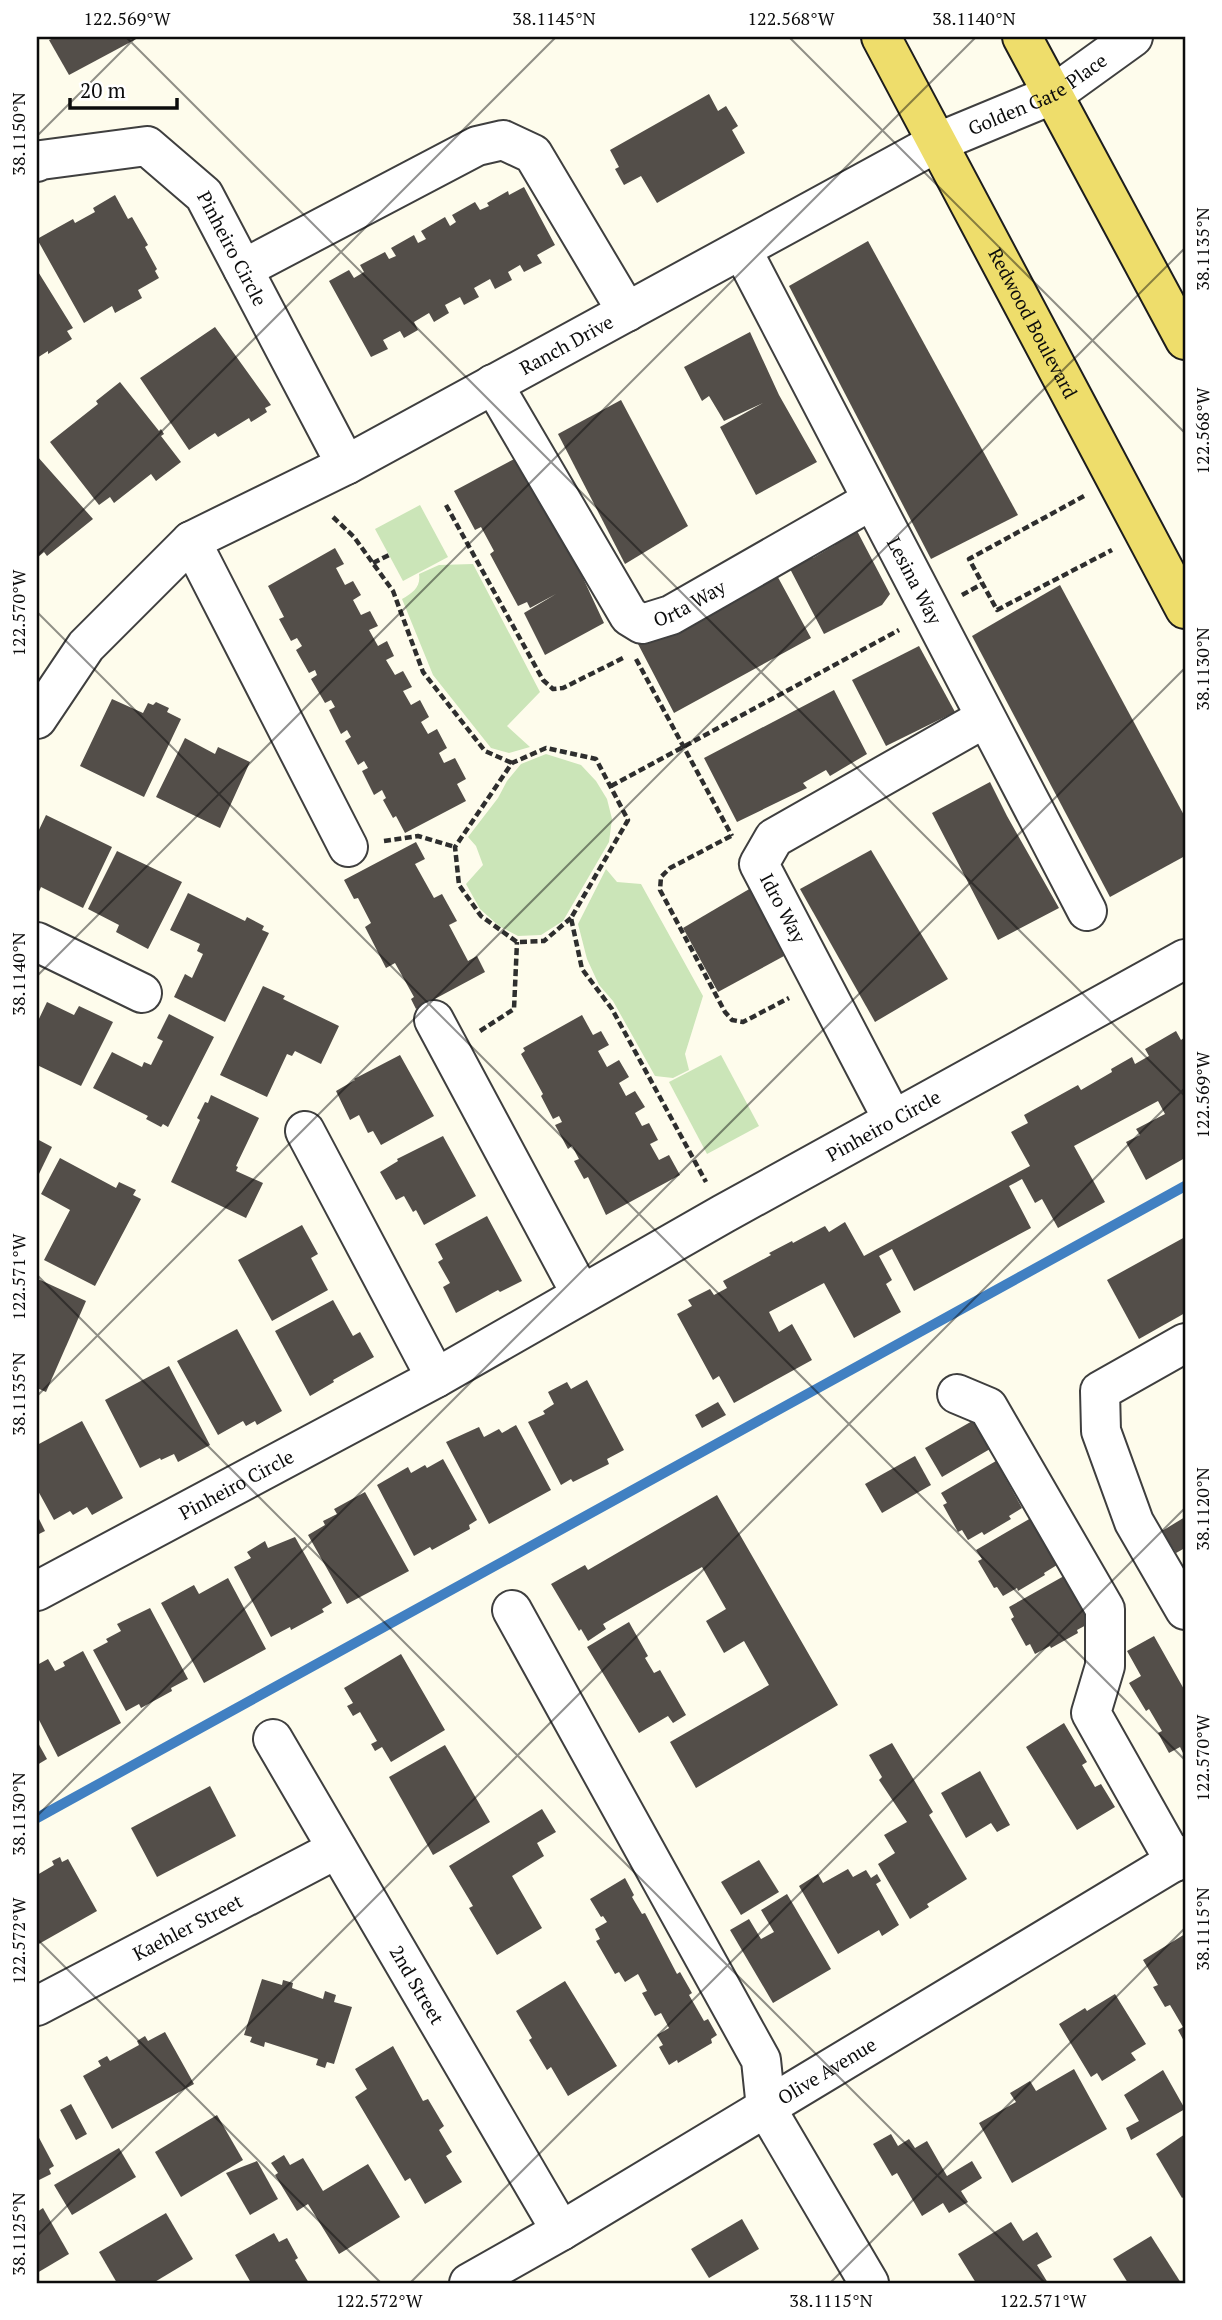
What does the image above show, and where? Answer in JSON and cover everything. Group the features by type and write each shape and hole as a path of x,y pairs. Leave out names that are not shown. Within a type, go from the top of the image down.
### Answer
{"main road":[{"name":"Redwood Boulevard","path":"881,37 1185,609"},
{"path":"1022,37 1185,340"}],"street":[{"name":"Golden Gate Place","path":"936,144 1054,94 1133,37"},
{"path":"243,269 477,146 503,141 533,154 627,312"},
{"name":"Ranch Drive","path":"37,719 86,646 191,541 346,465 936,144"},
{"name":"Pinheiro Circle","path":"38,158 147,145 204,195 346,465"},
{"name":"Lesina Way","path":"742,250 1087,911"},
{"name":"Orta Way","path":"494,384 629,616 642,624 671,615 872,500"},
{"path":"191,541 348,847"},
{"path":"774,838 985,718"},
{"name":"Idro Way","path":"774,838 759,864 893,1120"},
{"path":"37,942 142,993"},
{"name":"Pinheiro Circle","path":"37,1591 436,1378 723,1214 1185,959"},
{"path":"443,1035 581,1294"},
{"path":"305,1130 436,1378"},
{"path":"1185,1343 1100,1391 1101,1431 1134,1522 1185,1610"},
{"path":"957,1394 988,1407 1105,1609 1105,1666 1091,1713 1180,1858"},
{"path":"512,1610 761,2060 766,2108 869,2283"},
{"name":"2nd Street","path":"273,1739 561,2231"},
{"name":"Kaehler Street","path":"37,2006 337,1849"},
{"name":"Olive Avenue","path":"469,2283 561,2231 1180,1858"}],"path":[{"path":"1116,478 969,559 997,610 1144,533"},
{"path":"446,505 543,680 553,690 563,688 632,653 732,836"},
{"path":"333,517 354,537 393,591 423,672 485,751 512,763"},
{"path":"373,564 389,555"},
{"path":"611,786 982,584"},
{"path":"547,748 596,759 611,786 628,820 571,918 544,940 517,942 481,916 459,885 455,847 512,763 547,748"},
{"path":"348,847 418,836 455,847"},
{"path":"774,838 732,836 670,868 661,877 660,890 725,1012 732,1020 743,1022 822,982"},
{"path":"571,918 582,969 612,1009 723,1214"},
{"path":"443,1035 514,1009 517,942"}],"green space":[{"path":"420,505 448,557 403,581 375,529"},
{"path":"473,564 540,692 507,726 530,747 509,753 491,748 433,675 402,599 415,589 419,583 419,574 439,565"},
{"path":"546,754 581,765 596,781 607,799 612,819 609,842 563,921 541,935 518,936 499,926 480,909 466,884 483,865 476,846 468,837 521,764"},
{"path":"606,869 617,882 641,884 703,996 685,1054 689,1070 673,1078 655,1076 613,1001 599,985 587,959 578,924"},
{"path":"721,1055 759,1126 707,1154 669,1082"}],"building":[{"path":"56,37 140,37 69,75 49,40"},
{"path":"709,94 718,111 726,106 738,126 732,130 745,153 657,203 641,176 624,185 615,169 619,167 610,150"},
{"path":"524,187 555,245 537,255 542,263 524,272 520,265 508,272 512,280 495,289 490,279 474,288 479,297 464,305 460,297 445,305 449,313 434,322 429,313 414,322 418,330 404,338 400,331 383,340 388,349 371,357 329,281 349,270 354,278 364,272 360,265 385,252 389,259 396,256 391,248 414,235 418,243 426,239 421,231 445,217 450,226 456,222 452,215 475,202 480,210 508,191 509,195"},
{"path":"115,195 128,219 132,217 148,245 145,247 159,278 138,290 142,298 115,313 112,306 84,323 37,239 73,219 75,223 95,212 93,208"},
{"path":"868,241 1018,515 931,559 789,286"},
{"path":"37,270 73,328 67,331 72,339 37,358"},
{"path":"215,327 271,405 265,408 267,412 251,422 249,418 218,437 215,433 189,450 140,378"},
{"path":"750,332 779,395 817,462 756,495 720,427 763,403 724,421 709,396 702,401 684,367"},
{"path":"120,382 159,431 161,429 164,434 161,436 181,462 156,481 151,474 114,503 110,497 99,505 50,442 98,404 96,401"},
{"path":"621,400 688,526 625,564 558,434"},
{"path":"37,456 93,519 47,556 44,552 37,558"},
{"path":"518,457 604,623 545,655 524,613 556,594 530,608 527,602 518,606 490,554 494,551 481,527 475,530 454,491"},
{"path":"855,527 890,594 882,605 824,634 788,565 810,551 813,558 835,545 832,539"},
{"path":"335,548 344,564 336,568 345,585 353,581 361,595 353,600 361,615 370,611 378,626 369,630 378,646 387,641 394,656 386,660 395,675 403,671 412,687 403,691 411,705 420,700 429,717 421,722 428,734 437,729 447,748 439,753 444,763 455,758 466,779 457,784 466,801 405,833 383,800 386,798 382,790 374,795 362,771 368,768 364,761 358,765 345,741 351,737 347,730 341,734 329,710 335,707 331,700 325,703 311,679 317,675 315,670 309,673 296,650 302,646 297,638 291,641 279,619 284,617 268,586"},
{"path":"774,570 811,638 674,713 638,644 666,628 669,636 712,614 737,600 734,593"},
{"path":"1060,585 1185,817 1185,856 1110,897 972,636"},
{"path":"919,646 955,712 886,746 852,680"},
{"path":"834,690 867,754 830,776 826,770 803,783 807,788 737,822 704,758"},
{"path":"112,699 143,713 148,703 153,705 156,702 169,708 167,712 181,719 144,797 80,766"},
{"path":"185,738 215,754 218,747 250,762 220,828 156,797"},
{"path":"990,782 1059,908 998,940 932,813"},
{"path":"46,815 112,847 83,908 41,887 37,896 37,834"},
{"path":"416,842 425,859 415,864 434,898 442,894 457,921 449,925 468,961 477,956 485,972 416,1009 411,999 414,997 395,963 386,968 365,927 371,923 358,898 354,899 344,880"},
{"path":"871,850 948,979 875,1022 800,889"},
{"path":"117,851 182,882 148,949 116,932 119,925 88,909"},
{"path":"751,888 784,956 718,992 683,928"},
{"path":"188,893 245,921 247,917 264,926 262,930 269,933 225,1022 174,997 185,974 192,978 203,954 197,951 200,944 170,930"},
{"path":"263,986 285,996 283,999 339,1026 321,1064 295,1051 292,1056 287,1054 267,1097 220,1075"},
{"path":"47,1002 74,1015 79,1006 113,1022 81,1086 37,1065 37,1023"},
{"path":"169,1014 214,1037 168,1127 163,1124 161,1127 146,1119 148,1116 93,1088 112,1052 142,1067 144,1062 151,1065 163,1041 157,1038"},
{"path":"582,1015 593,1035 601,1031 609,1045 598,1051 607,1067 619,1060 629,1077 619,1083 626,1096 635,1091 645,1107 635,1113 642,1126 649,1123 658,1140 650,1144 659,1160 669,1155 680,1175 606,1215 588,1177 584,1179 574,1161 579,1159 572,1146 568,1149 555,1125 562,1122 559,1116 553,1119 521,1054 525,1051 523,1048"},
{"path":"1176,1031 1181,1040 1185,1037 1185,1158 1146,1180 1126,1142 1140,1135 1136,1129 1165,1114 1158,1101 1074,1146 1105,1202 1058,1228 1042,1199 1035,1203 1022,1179 1009,1186 1031,1228 914,1291 892,1249 879,1256 892,1280 886,1284 901,1312 854,1338 824,1283 769,1312 779,1332 792,1324 812,1360 734,1403 719,1376 713,1380 677,1314 692,1306 688,1300 710,1289 714,1295 727,1288 723,1281 771,1255 769,1253 825,1226 829,1232 845,1222 864,1256 1030,1166 1011,1132 1028,1123 1024,1115 1078,1085 1081,1090 1132,1057 1135,1064 1149,1056 1145,1049"},
{"path":"400,1055 434,1116 381,1145 373,1131 368,1133 359,1115 350,1120 336,1091"},
{"path":"211,1095 259,1118 236,1166 236,1171 263,1183 246,1218 171,1182 200,1120 197,1118"},
{"path":"443,1136 476,1196 424,1225 404,1196 396,1200 380,1172 398,1161 397,1159"},
{"path":"37,1139 52,1147 37,1178"},
{"path":"60,1158 116,1188 119,1182 136,1190 133,1195 141,1199 95,1286 44,1260 70,1210 41,1194"},
{"path":"487,1216 522,1281 500,1292 498,1290 456,1313 443,1287 450,1283 438,1262 443,1259 435,1244"},
{"path":"302,1225 318,1254 311,1258 328,1290 272,1321 238,1260"},
{"path":"1185,1237 1185,1313 1139,1339 1107,1280"},
{"path":"38,1279 86,1301 46,1392 37,1388"},
{"path":"333,1300 353,1336 360,1332 374,1357 310,1396 275,1331"},
{"path":"237,1329 282,1411 257,1425 255,1421 246,1426 243,1421 218,1435 177,1361"},
{"path":"169,1366 210,1445 178,1462 174,1454 140,1468 105,1400"},
{"path":"587,1380 624,1450 607,1459 609,1464 561,1485 528,1422 545,1414 543,1411 554,1404 548,1392 567,1382 571,1389"},
{"path":"718,1402 726,1415 702,1428 695,1415"},
{"path":"974,1420 990,1449 942,1477 925,1448"},
{"path":"82,1421 123,1498 92,1515 87,1507 73,1515 70,1511 54,1520 37,1489 37,1445"},
{"path":"516,1425 551,1490 489,1524 446,1442 479,1427 484,1437 499,1429 502,1433"},
{"path":"915,1456 931,1485 882,1513 865,1484"},
{"path":"443,1459 477,1520 469,1525 470,1529 432,1550 430,1547 414,1556 377,1485 408,1467 411,1473"},
{"path":"996,1461 1022,1508 1009,1516 1011,1519 984,1535 982,1532 968,1540 962,1530 958,1532 943,1505 947,1503 941,1493"},
{"path":"365,1492 409,1571 347,1604 308,1535 325,1525 323,1521 337,1514 334,1509"},
{"path":"717,1495 838,1705 696,1788 670,1742 769,1685 744,1641 724,1653 706,1621 726,1609 702,1567 603,1624 606,1629 588,1641 581,1629 579,1631 551,1584 585,1565 588,1570"},
{"path":"37,1515 45,1531 37,1535"},
{"path":"1185,1517 1185,1548 1176,1553 1162,1531"},
{"path":"1031,1518 1057,1565 1018,1591 1017,1588 1003,1596 997,1587 994,1588 978,1561 982,1559 976,1550"},
{"path":"295,1537 332,1603 322,1609 324,1612 291,1630 290,1627 271,1637 234,1567 251,1558 247,1552 265,1541 268,1548"},
{"path":"1064,1576 1090,1623 1077,1630 1078,1633 1035,1654 1030,1644 1026,1646 1011,1619 1014,1617 1009,1607"},
{"path":"228,1578 266,1649 204,1683 161,1603 194,1585 199,1594"},
{"path":"150,1608 188,1679 141,1708 139,1704 126,1711 93,1650 121,1631 117,1624"},
{"path":"629,1622 654,1673 660,1670 686,1715 673,1723 668,1716 639,1733 587,1647"},
{"path":"1154,1636 1185,1691 1185,1757 1180,1747 1169,1753 1158,1733 1162,1731 1129,1683 1141,1676 1127,1651"},
{"path":"83,1651 121,1723 58,1757 37,1716 37,1665 48,1659 55,1671 65,1666 63,1662"},
{"path":"401,1654 445,1730 391,1762 382,1747 375,1751 371,1744 377,1741 360,1712 353,1716 347,1706 353,1703 344,1688"},
{"path":"1064,1723 1087,1762 1082,1765 1095,1787 1101,1784 1115,1807 1077,1830 1026,1747"},
{"path":"37,1741 47,1759 37,1765"},
{"path":"892,1743 933,1812 929,1815 967,1879 927,1904 929,1907 910,1919 878,1864 895,1853 884,1835 907,1822 879,1780 882,1777 869,1755"},
{"path":"445,1745 490,1822 433,1855 389,1777"},
{"path":"980,1771 1010,1825 997,1832 991,1823 966,1838 941,1793"},
{"path":"210,1786 236,1836 157,1877 131,1828"},
{"path":"542,1809 556,1832 537,1843 544,1856 512,1876 542,1928 497,1955 469,1908 473,1906 449,1866"},
{"path":"60,1857 62,1862 68,1859 97,1911 37,1945 37,1875 54,1865 52,1861"},
{"path":"759,1860 779,1892 741,1915 721,1882"},
{"path":"848,1869 853,1877 866,1870 871,1878 877,1874 881,1881 876,1884 899,1925 882,1936 879,1930 838,1954 799,1886 818,1874 823,1883"},
{"path":"625,1878 634,1895 632,1897 642,1914 645,1913 677,1974 680,1972 704,2021 708,2019 717,2035 711,2039 712,2043 678,2063 677,2060 669,2065 659,2047 663,2045 657,2035 669,2028 661,2013 655,2016 642,1993 647,1991 638,1974 625,1982 619,1972 615,1974 596,1941 600,1939 595,1929 607,1922 590,1899"},
{"path":"787,1894 831,1969 773,2003 730,1930 749,1919 761,1939 774,1932 761,1910"},
{"path":"1185,1934 1185,2043 1178,2030 1183,2027 1170,2005 1165,2007 1153,1987 1158,1985 1143,1960"},
{"path":"262,1979 282,1985 283,1980 293,1983 292,1988 323,1999 325,1991 336,1995 334,2002 352,2007 334,2064 327,2062 325,2068 316,2065 318,2059 265,2042 264,2047 250,2042 252,2037 244,2035"},
{"path":"565,1981 617,2066 568,2096 551,2067 547,2070 516,2011"},
{"path":"1115,1994 1146,2044 1131,2053 1136,2060 1102,2081 1097,2073 1091,2077 1059,2024"},
{"path":"165,2032 194,2084 112,2129 83,2076 101,2066 98,2061 107,2056 110,2061 139,2045 137,2041 145,2036 148,2041"},
{"path":"393,2046 423,2101 428,2099 444,2126 439,2130 452,2152 446,2156 462,2182 425,2204 410,2178 405,2181 355,2097 367,2089 355,2069"},
{"path":"1074,2069 1107,2129 1012,2183 979,2123 1016,2102 1010,2093 1030,2081 1036,2091"},
{"path":"1163,2070 1185,2109 1131,2140 1126,2128 1139,2121 1124,2095"},
{"path":"71,2104 87,2134 76,2140 60,2110"},
{"path":"217,2115 243,2160 181,2197 155,2152"},
{"path":"37,2134 54,2166 49,2169 51,2174 37,2181"},
{"path":"891,2134 898,2146 909,2139 915,2148 927,2141 947,2176 972,2161 982,2178 961,2191 968,2202 949,2213 943,2203 922,2216 897,2173 892,2176 873,2144"},
{"path":"1185,2134 1185,2196 1182,2198 1156,2154"},
{"path":"119,2148 136,2177 72,2215 54,2185"},
{"path":"284,2155 290,2165 303,2158 323,2191 368,2164 400,2217 339,2254 308,2204 297,2211 275,2175 278,2173 271,2163"},
{"path":"257,2161 278,2199 250,2215 226,2173"},
{"path":"43,2208 69,2254 37,2273 37,2212"},
{"path":"166,2213 193,2259 153,2283 117,2283 99,2252"},
{"path":"742,2219 759,2249 709,2278 691,2249"},
{"path":"1011,2222 1023,2241 1037,2232 1052,2257 1037,2265 1048,2283 976,2283 958,2254"},
{"path":"274,2233 279,2242 287,2238 298,2258 295,2260 309,2283 251,2283 235,2255"},
{"path":"1151,2236 1181,2283 1128,2283 1113,2259"}],"waterway":[{"path":"37,1818 1185,1186"}]}
